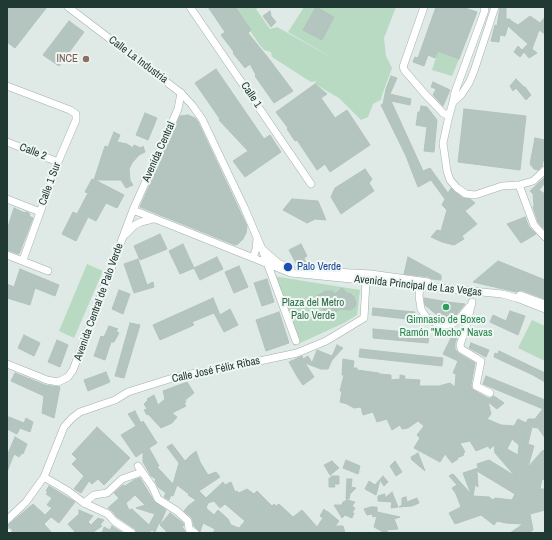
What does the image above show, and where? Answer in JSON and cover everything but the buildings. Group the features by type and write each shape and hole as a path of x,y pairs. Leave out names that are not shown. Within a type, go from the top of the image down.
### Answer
{"street":[{"name":"Calle La Industria","path":"68,7 181,93 202,119 244,207 262,249 296,341"},
{"name":"Calle 1","path":"190,7 311,184"},
{"path":"424,7 403,66 405,71 424,93 449,116"},
{"path":"484,7 485,10 455,92 443,144 447,171 450,180 466,194 475,195 502,186 520,185 533,181 545,170"},
{"path":"453,102 469,83 495,7"},
{"name":"Calle 1 Sur","path":"7,86 70,110 76,114 76,120 58,162 23,260"},
{"name":"Avenida Central","path":"133,210 178,109 181,93"},
{"name":"Calle La Industria","path":"178,109 182,106 188,107 202,119"},
{"name":"Calle 2","path":"7,142 58,162"},
{"path":"520,185 534,226 545,237"},
{"path":"7,199 40,212"},
{"name":"Avenida Principal de Las Vegas","path":"133,210 291,273 502,294 545,309"},
{"name":"Avenida Central de Palo Verde","path":"7,364 47,380 58,382 68,377 79,358 120,242 133,210"},
{"path":"120,242 128,231 135,225 153,219"},
{"path":"251,257 254,255 256,249 257,238"},
{"name":"Avenida Principal de Las Vegas","path":"262,249 278,262 292,269 371,274 504,291 529,297 545,304"},
{"path":"7,255 48,271"},
{"path":"366,281 371,274"},
{"name":"Calle José Félix Ribas","path":"7,520 26,502 44,477 64,427 80,412 115,400 128,392 179,376 227,368 297,353 326,341 364,318 366,281"},
{"path":"420,286 419,302 421,309 426,317 434,322 445,325 454,323 472,302"},
{"path":"476,292 460,345 461,349 482,361 476,386 490,394"},
{"path":"84,503 94,495 107,493 122,479 140,469 152,486 158,499 177,511 188,521 189,529 195,533"},
{"path":"44,477 68,491 84,503 108,514 114,521 132,533"}],"green space":[{"path":"234,7 259,7 256,9 270,29 277,27 336,60 288,32 304,7 396,7 384,38 386,56 392,68 381,98 382,99 373,104 368,117 361,120 339,98 315,84 316,81 311,82 272,57 271,52 264,50"},
{"path":"438,51 459,59 452,76 432,70"},
{"path":"87,264 103,271 74,338 59,331"},
{"name":"Plaza del Metro Palo Verde","path":"273,276 360,290 357,315 344,323 298,344"},
{"path":"532,320 545,326 545,361 518,348"}],"place":[{"name":"INCE","path":"86,59"},
{"name":"Palo Verde","path":"288,267"},
{"name":"Gimnasio de Boxeo Ramón \"Mocho\" Navas","path":"446,307"}]}
